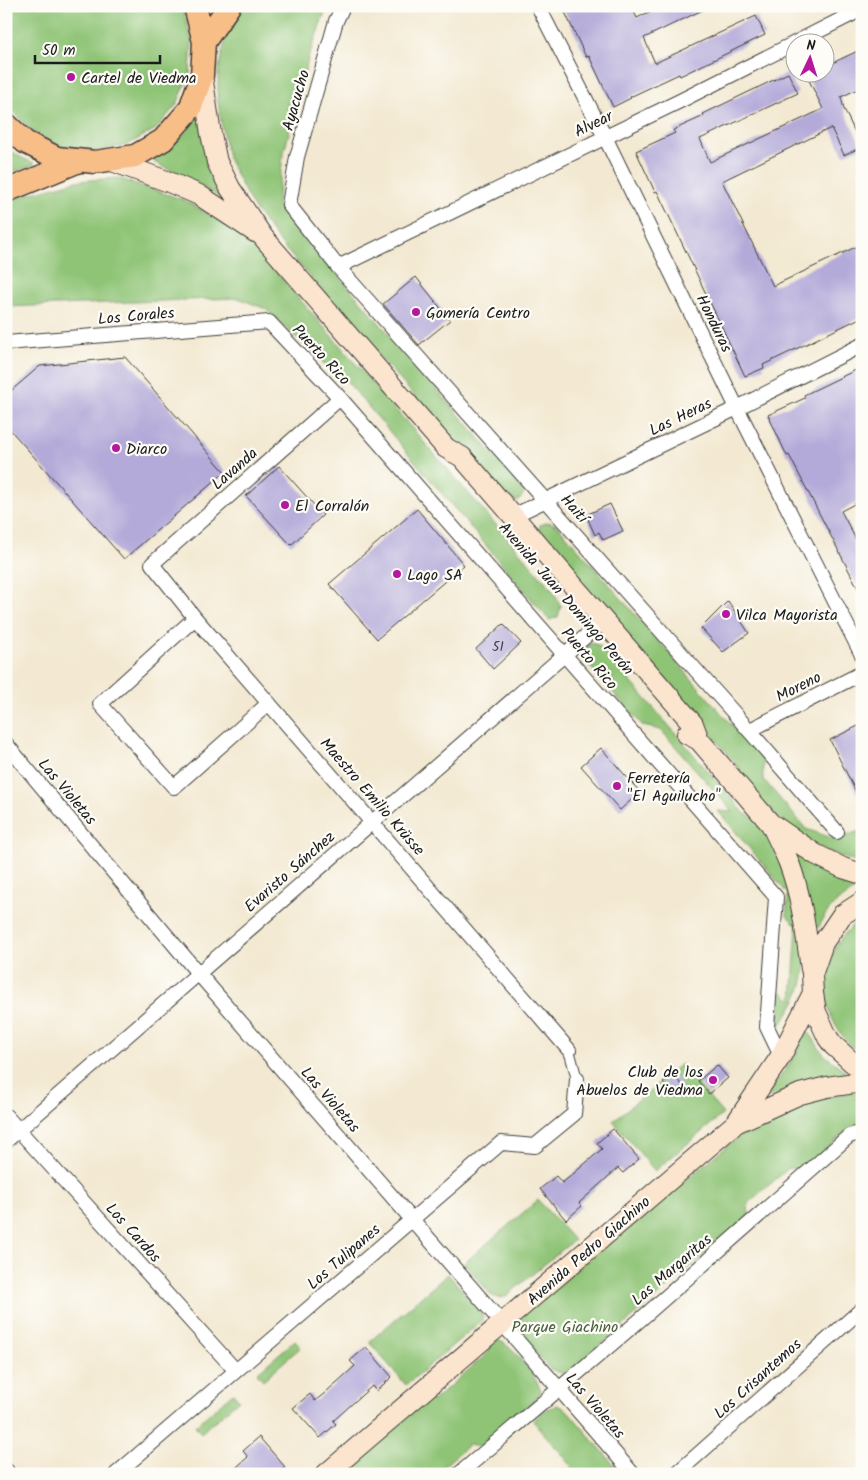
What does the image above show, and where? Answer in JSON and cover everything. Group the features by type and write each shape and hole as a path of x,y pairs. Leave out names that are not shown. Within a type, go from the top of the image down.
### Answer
{"highway":[{"path":"6,124 26,142 58,158 80,161 112,161 135,156 163,140 190,109 202,75 204,42 195,6"},
{"path":"204,42 229,6"},
{"path":"6,191 80,161"}],"main road":[{"name":"Avenida Juan Domingo Perón","path":"202,75 217,162 230,188 263,237 446,448 462,457 693,724 699,740 770,823 815,854 843,868 862,874"},
{"name":"Avenida Juan Domingo Perón","path":"112,161 200,195 263,237"},
{"name":"Avenida Juan Domingo Perón","path":"446,448 452,465 683,732 699,740"},
{"name":"Avenida Juan Domingo Perón","path":"770,823 789,864 806,926 816,1012 832,1045 853,1063 862,1067"},
{"name":"Avenida Pedro Giachino","path":"326,1474 736,1123 781,1056 812,984 823,943 842,915 862,902"},
{"name":"Avenida Pedro Giachino","path":"736,1123 800,1094 827,1087 862,1082"}],"street":[{"name":"Ayacucho","path":"289,205 297,157 336,21 343,6"},
{"name":"Honduras","path":"538,6 605,136 737,408 862,654"},
{"name":"Alvear","path":"338,267 682,100 862,7"},
{"name":"Haití","path":"289,205 338,267 750,730 837,832"},
{"name":"Los Corales","path":"6,343 269,322"},
{"name":"Puerto Rico","path":"269,322 340,398 776,897 767,1027 781,1056"},
{"name":"Las Heras","path":"513,516 737,408 862,345"},
{"name":"Lavanda","path":"152,564 340,398"},
{"name":"Maestro Emilio Krüsse","path":"152,564 195,618 569,1050"},
{"path":"195,618 100,704 174,787 269,703"},
{"name":"Evaristo Sánchez","path":"6,1140 594,629"},
{"name":"Moreno","path":"750,730 862,672"},
{"name":"Las Violetas","path":"6,744 198,974 633,1474"},
{"path":"569,1050 577,1079"},
{"name":"Los Tulipanes","path":"116,1474 501,1143 535,1146 574,1114 577,1079"},
{"name":"Los Cardos","path":"6,1116 236,1371"},
{"name":"Las Margaritas","path":"459,1474 849,1136 862,1132"},
{"name":"Los Crisantemos","path":"676,1474 862,1308"},
{"path":"6,1470 10,1474"}],"green space":[{"path":"6,6 182,6 192,41 190,74 177,104 156,129 127,145 95,151 62,147 32,131 9,107 6,101"},
{"path":"240,6 327,6 308,59 283,156 277,205 519,484 524,493 519,501 510,500 499,493 282,245 256,211 246,194 228,158 218,101 218,72 227,32"},
{"path":"200,113 207,162 224,198 222,199 154,162 155,157 170,148 188,130"},
{"path":"6,148 34,163 34,165 6,174"},
{"path":"118,178 184,200 230,227 255,248 551,588 561,606 558,617 549,620 345,379 333,372 266,309 238,298 6,307 6,200 77,181"},
{"path":"549,522 558,526 763,761 763,779 806,829 835,839 860,831 862,834 862,865 819,847 777,817 757,796 733,760 542,543 538,534 540,525"},
{"path":"593,643 601,647 745,814 759,820 767,831 783,869 797,915 805,969 799,993 778,1028 781,991 792,1001 797,926 786,915 788,894 718,811 733,812 661,730 643,726 585,661 584,651 586,645"},
{"path":"788,844 855,880 858,884 856,888 833,906 825,915 819,927 813,928"},
{"path":"862,918 862,1055 853,1048 837,1027 830,1011 826,994 826,977 830,960 838,944 848,930"},
{"path":"807,1031 823,1053 848,1075 767,1097 767,1094 795,1055 801,1039"},
{"path":"681,1064 723,1114 655,1171 613,1121"},
{"name":"Parque Giachino","path":"862,1091 862,1125 845,1132 802,1170 789,1168 748,1203 749,1216 570,1372 560,1373 550,1369 520,1334 517,1323 523,1313 747,1130 800,1105 829,1096"},
{"path":"538,1200 574,1240 505,1297 492,1296 464,1263"},
{"path":"448,1274 480,1311 483,1318 406,1385 369,1342"},
{"path":"295,1340 301,1347 263,1380 257,1373"},
{"name":"Parque Giachino","path":"498,1340 510,1348 523,1362 541,1391 535,1400 481,1447 468,1445 437,1474 337,1474 422,1400 434,1400 489,1352 489,1342"},
{"path":"233,1393 239,1400 201,1433 195,1426"},
{"path":"557,1405 567,1410 622,1474 564,1474 572,1466 533,1421 545,1410"}],"building":[{"path":"562,6 631,6 637,18 661,6 711,6 644,38 655,63 756,16 765,35 680,76 679,74 630,97 613,107 589,56 586,57"},
{"path":"862,49 862,87 841,97 844,109 862,147 844,155 831,128 722,181 773,286 862,244 862,317 763,365 764,368 745,376 636,151 675,133 673,130 704,116 703,114 786,74 786,82 792,82 798,93 700,139 710,162 823,109 810,82 836,82 836,61"},
{"name":"Gomería Centro","path":"416,277 450,320 419,345 383,304"},
{"name":"Diarco","path":"125,357 225,472 124,559 6,425 6,395 40,366"},
{"path":"862,367 862,500 841,511 862,551 862,596 789,455 787,456 768,415 805,398 804,395"},
{"name":"El Corralón","path":"279,466 323,515 291,545 246,496"},
{"path":"610,504 623,531 603,540 599,532 595,535 586,515"},
{"name":"Lago SA","path":"417,509 464,565 377,639 329,584"},
{"name":"Vilca Mayorista","path":"728,601 749,633 723,652 701,628"},
{"path":"503,624 521,643 493,669 476,649"},
{"path":"862,724 862,804 830,740"},
{"name":"Ferretería \"El Aguilucho\"","path":"601,748 640,792 620,810 581,766"},
{"name":"Club de los Abuelos de Viedma","path":"717,1065 728,1078 709,1094 698,1081"},
{"path":"673,1075 683,1086 672,1094 663,1083"},
{"path":"613,1129 639,1159 623,1173 618,1168 579,1203 582,1206 566,1220 540,1189 556,1176 562,1183 573,1174 602,1149 597,1143"},
{"path":"366,1347 392,1377 376,1391 372,1386 333,1421 336,1424 320,1438 293,1408 310,1394 315,1401 326,1392 355,1366 350,1361"},
{"path":"259,1437 285,1467 278,1474 229,1474 248,1457 243,1451"}],"place":[{"name":"Cartel de Viedma","path":"71,77"},
{"name":"Gomería Centro","path":"416,312"},
{"name":"Diarco","path":"116,448"},
{"name":"El Corralón","path":"285,505"},
{"name":"Lago SA","path":"397,574"},
{"name":"Vilca Mayorista","path":"726,614"},
{"name":"Ferretería \"El Aguilucho\"","path":"617,786"},
{"name":"Club de los Abuelos de Viedma","path":"713,1080"}]}
